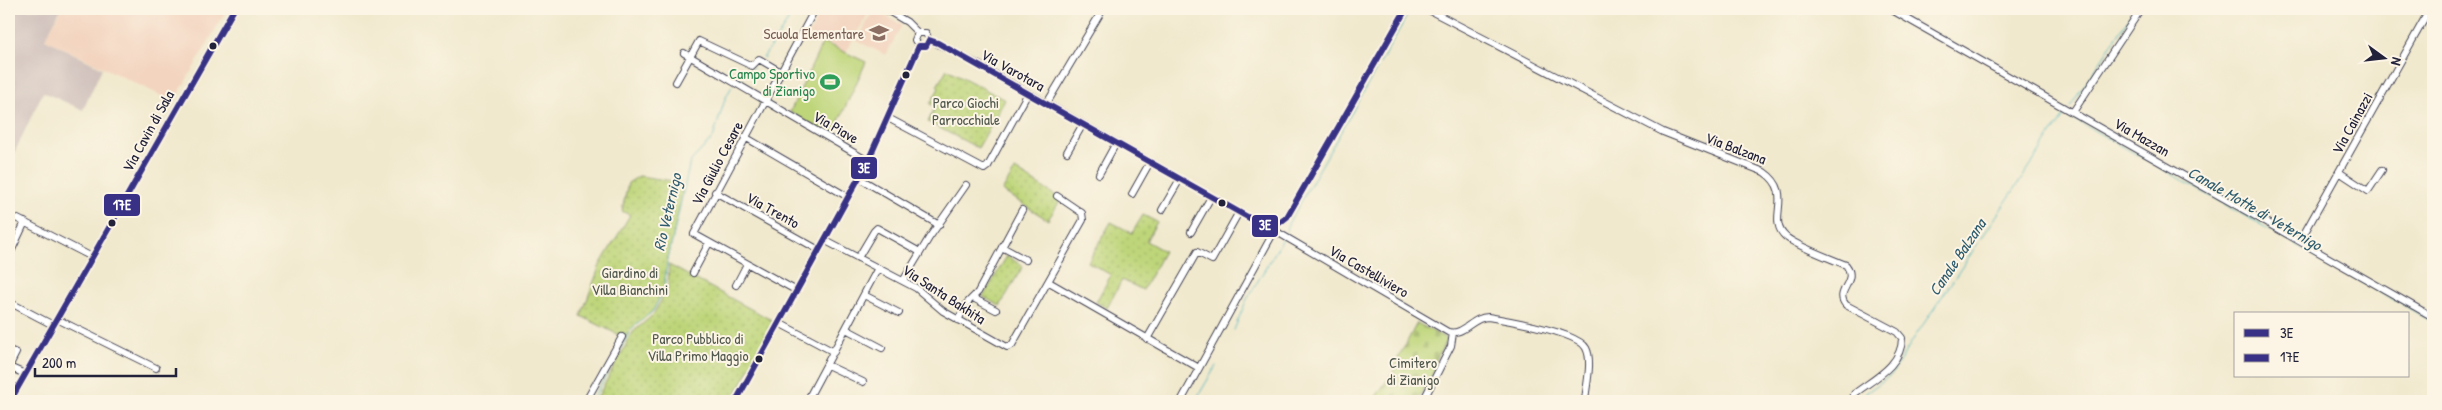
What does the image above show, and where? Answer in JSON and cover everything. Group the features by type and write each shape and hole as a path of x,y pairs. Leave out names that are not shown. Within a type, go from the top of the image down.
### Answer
{"main road":[{"name":"Via Cavin di Sala","path":"10,401 234,9"}],"street":[{"name":"Via Giulio Cesare","path":"709,244 695,236 694,231 815,9"},
{"path":"885,9 906,22 918,34"},
{"path":"1047,104 1103,9"},
{"path":"1181,401 1276,226 1287,217 1406,9"},
{"name":"Via Balzana","path":"1427,9 1654,128 1694,146 1764,172 1775,180 1779,188 1779,224 1786,237 1846,265 1851,277 1842,294 1846,306 1897,332 1902,338 1899,352 1890,366 1854,394 1853,401"},
{"name":"Via Mazzan","path":"1890,9 2433,317"},
{"path":"2072,112 2141,9"},
{"name":"Via Cainazzi","path":"2300,241 2430,9"},
{"path":"918,34 926,33 929,40 926,46 919,46"},
{"path":"918,34 915,40 919,46"},
{"name":"Via Varotara","path":"929,40 969,59 1264,226 1276,226"},
{"path":"676,82 688,54 699,41 752,66 761,60 781,72"},
{"path":"736,401 868,161 919,46"},
{"name":"Via Piave","path":"688,54 868,161"},
{"path":"888,118 984,169 988,166 1028,93"},
{"path":"1067,152 1083,124"},
{"path":"745,137 848,198"},
{"path":"1099,174 1116,143"},
{"path":"1132,194 1150,162"},
{"name":"Via Cainazzi","path":"2339,172 2368,191 2382,170"},
{"path":"859,178 939,225"},
{"path":"1162,210 1180,179"},
{"path":"903,281 920,252 966,185"},
{"name":"Via Trento","path":"715,192 819,250"},
{"name":"Via Santa Bakhita","path":"824,240 918,289 938,308 1007,348 1012,344 1084,216 1080,211 1057,196"},
{"path":"1191,232 1212,197"},
{"path":"958,320 973,298 1022,210"},
{"path":"1147,339 1197,252 1212,260 1239,212"},
{"path":"10,215 92,257"},
{"path":"9,256 25,222"},
{"name":"Via Castelliviero","path":"1276,226 1277,232 1453,333"},
{"path":"858,258 874,231 878,228 920,252"},
{"path":"693,273 709,244 797,291"},
{"path":"1002,247 1026,260"},
{"path":"736,285 747,264"},
{"path":"810,400 878,268"},
{"path":"1048,282 1199,368"},
{"path":"864,295 899,313"},
{"path":"973,298 996,310"},
{"path":"9,302 156,368"},
{"path":"1423,401 1451,346 1453,333 1460,331 1479,318 1488,317 1561,334 1578,340 1585,345 1588,353 1585,401"},
{"path":"779,323 834,352"},
{"path":"846,329 882,348"},
{"path":"586,401 622,337"},
{"path":"9,350 16,353 9,367 25,374"},
{"path":"827,364 863,382"}],"shaded area":[{"path":"9,9 61,9 45,39 102,68 83,110 43,92 9,164"},
{"path":"62,9 227,9 174,102 45,39"},
{"path":"822,9 871,9 846,52 809,34"},
{"name":"Scuola Elementare","path":"874,9 902,25 886,55 857,41"}],"green space":[{"name":"Campo Sportivo di Zianigo","path":"823,42 866,62 832,136 790,112"},
{"name":"Parco Giochi Parrocchiale","path":"947,69 1005,100 978,148 928,122 935,107 930,104 939,88 937,86"},
{"path":"1015,170 1061,199 1048,220 1002,191"},
{"name":"Giardino di Villa Bianchini","path":"639,176 680,182 682,195 667,264 664,289 653,311 631,329 625,338 581,316 600,265 630,215 622,211 628,183"},
{"path":"1143,215 1157,222 1146,241 1164,251 1143,290 1122,280 1107,308 1096,302 1111,275 1088,262 1111,222 1132,233"},
{"path":"1007,256 1023,266 1000,306 983,297"},
{"name":"Parco Pubblico di Villa Primo Maggio","path":"669,265 775,322 732,401 596,400 633,332 653,315 668,288"},
{"name":"Cimitero di Zianigo","path":"1417,323 1447,339 1434,364 1437,366 1417,401 1373,401 1395,369 1393,368"}],"waterway":[{"name":"Rio Veternigo","path":"763,58 788,21 787,9"},
{"path":"1287,233 1288,224 1411,9"},
{"name":"Canale Balzana","path":"2070,107 2135,9"},
{"name":"Rio Veternigo","path":"737,81 754,68"},
{"name":"Rio Veternigo","path":"592,401 631,329 653,311 664,289 667,264 690,162 713,138 725,99 732,86"},
{"name":"Canale Balzana","path":"1855,401 1892,374 1912,341 2066,113"},
{"name":"Canale Motte di Veternigo","path":"2065,114 2433,322"},
{"path":"1234,330 1246,301 1283,239"},
{"path":"1195,401 1216,366"}],"transit line":[{"name":"17E","path":"10,401 234,9"},
{"name":"3E","path":"736,401 868,161 919,46 926,46 929,40 938,43 1260,224 1273,228 1287,217 1406,9"}],"place":[{"name":"Scuola Elementare","path":"879,33"},
{"name":"Campo Sportivo di Zianigo","path":"830,82"}]}
